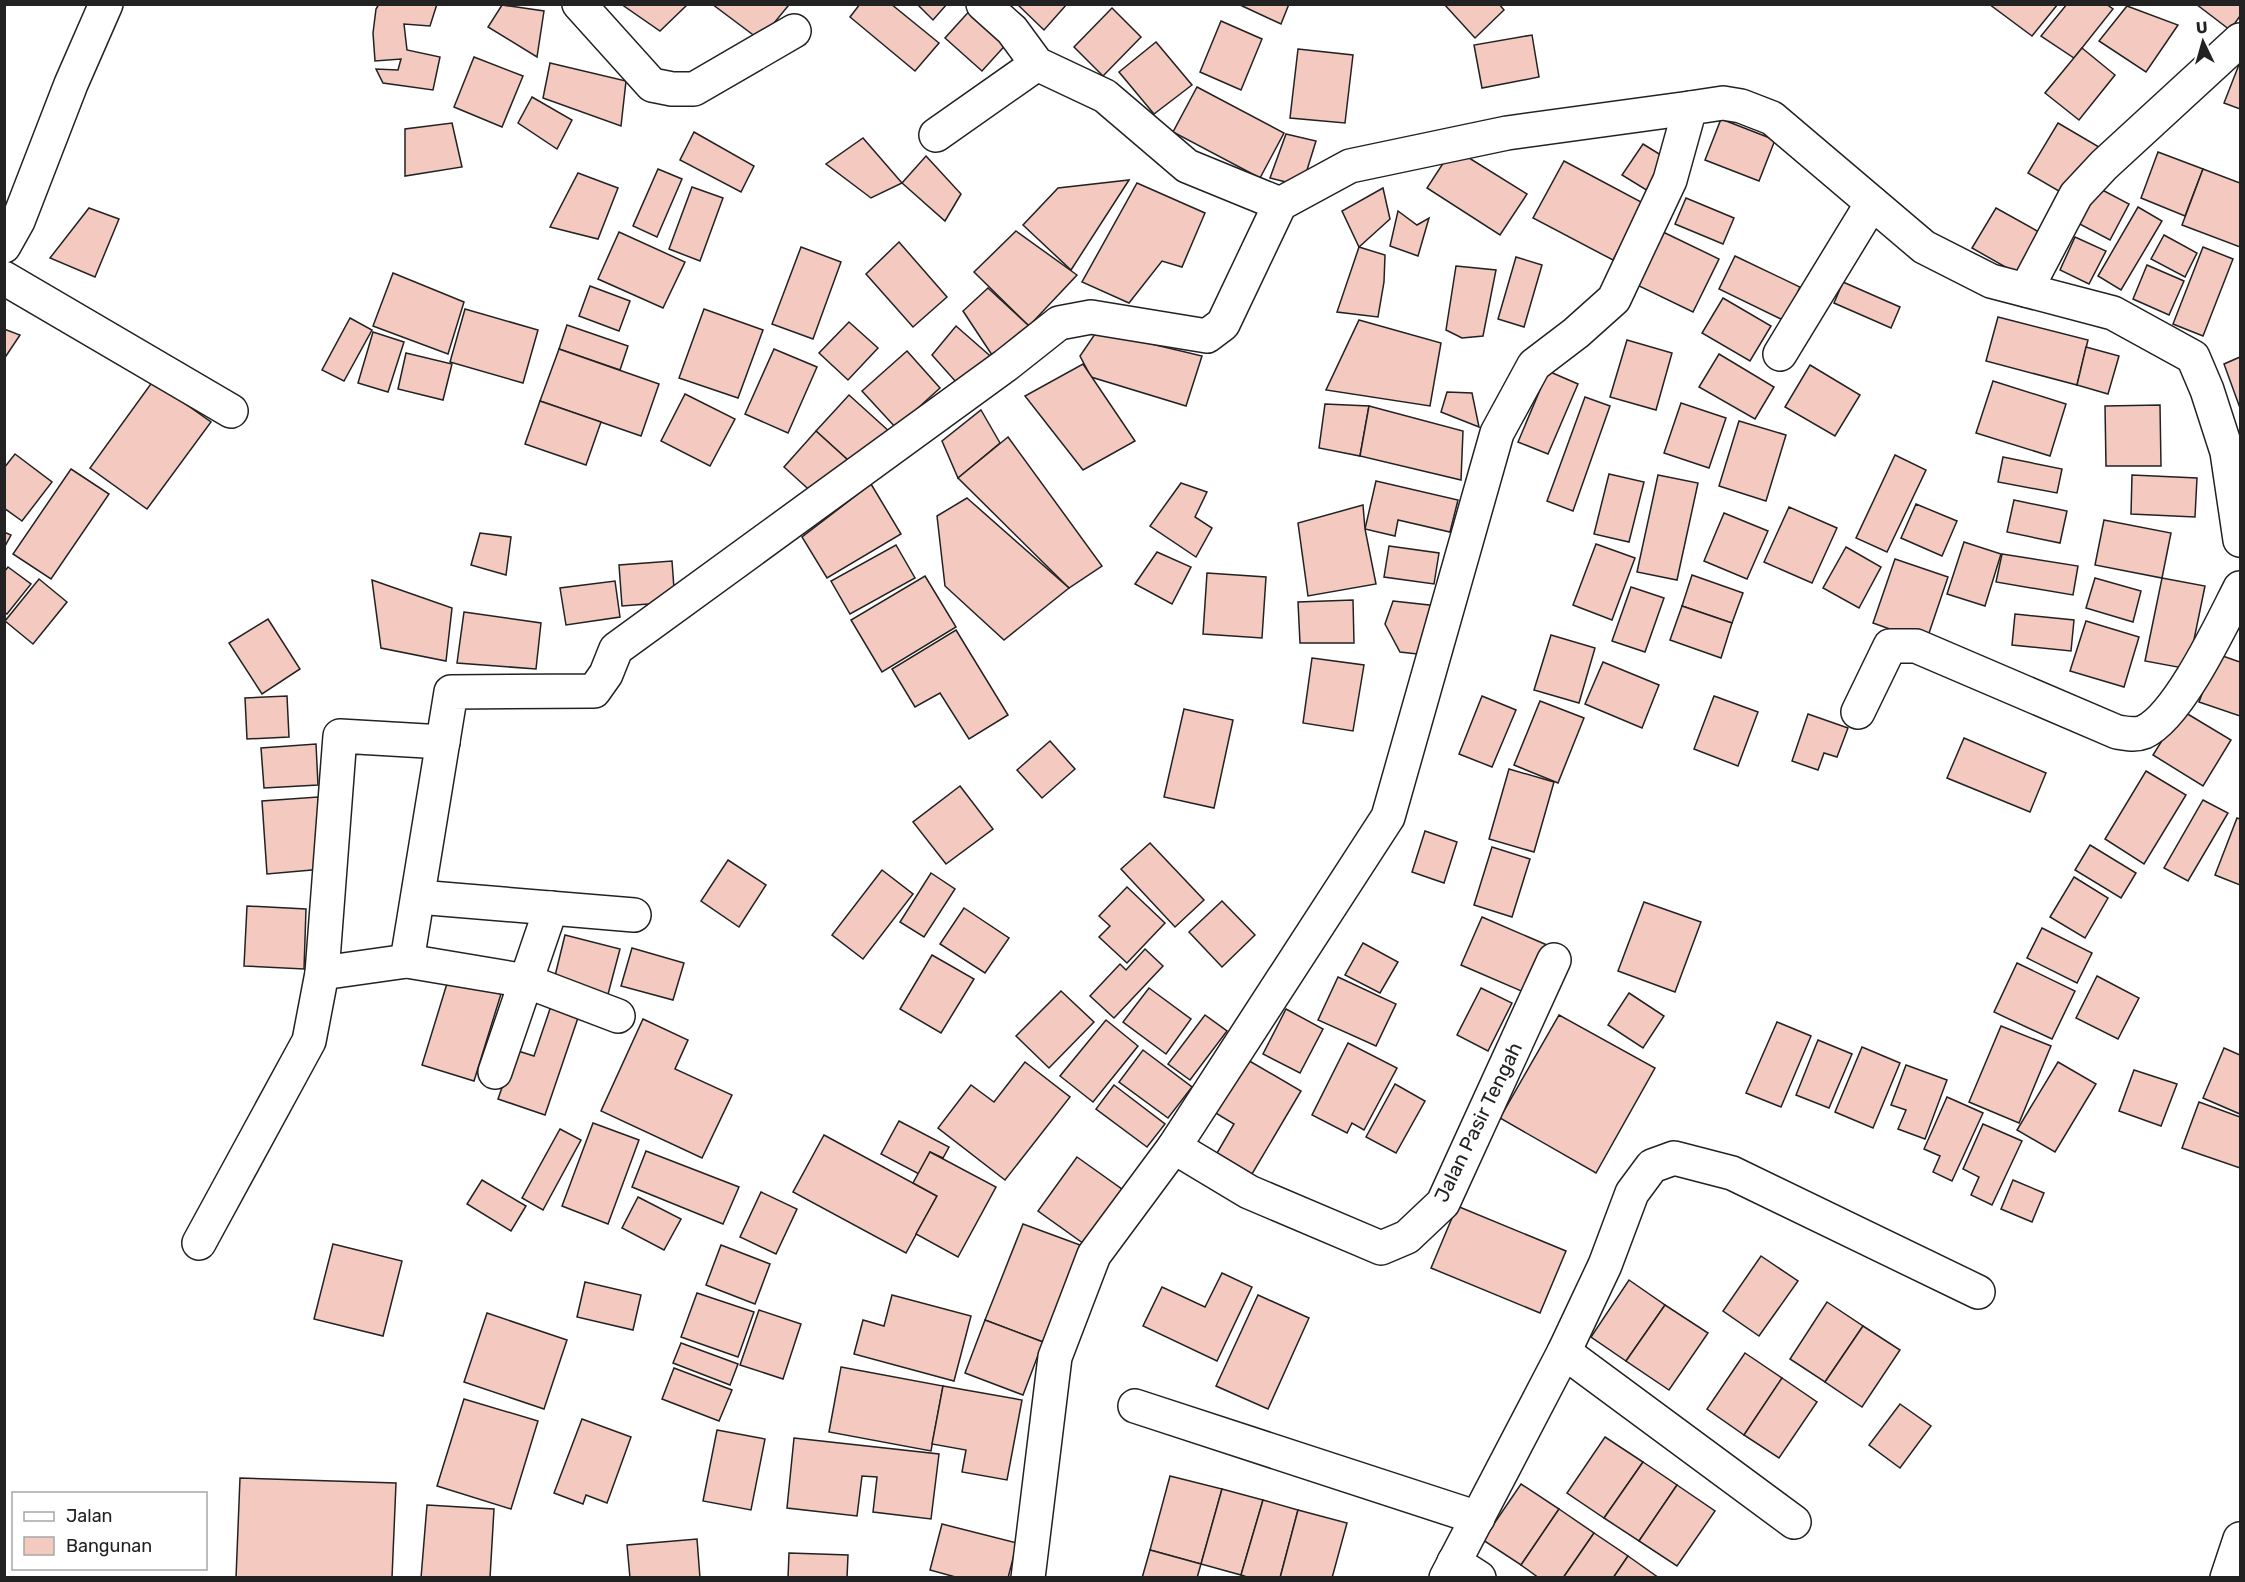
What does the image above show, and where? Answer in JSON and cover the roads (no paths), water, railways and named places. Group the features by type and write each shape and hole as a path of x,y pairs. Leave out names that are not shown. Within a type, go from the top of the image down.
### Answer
{"street":[{"path":"4,246 18,221 70,84 106,4"},
{"path":"579,4 652,85 672,89 694,89 794,31"},
{"path":"983,4 1012,30 1037,64 1105,96 1187,166 1280,204"},
{"path":"2026,290 2076,195 2104,165 2241,40"},
{"path":"936,135 1037,64"},
{"path":"407,961 451,692 594,691 606,674 616,650 624,643 1006,365 1059,323 1092,317 1207,336 1222,324 1280,204 1350,166 1507,133 1723,103 1741,106 1772,118 1924,247 1992,281 2113,313 2193,357 2207,390 2227,452 2241,540"},
{"path":"1028,1578 1055,1357 1094,1255 1174,1147 1388,817 1497,433 1534,365 1576,333 1614,299 1670,180 1690,108"},
{"path":"1780,354 1872,202"},
{"path":"4,278 231,411"},
{"path":"1858,712 1890,646 1916,646 2117,732 2133,735 2144,732 2167,713 2179,697 2201,663 2241,588"},
{"path":"199,1244 309,1041 322,973 340,736 443,742"},
{"path":"418,897 634,915"},
{"path":"495,1072 551,908"},
{"name":"Jalan Pasir Tengah","path":"1174,1147 1249,1192 1381,1248 1407,1237 1443,1203 1554,960"},
{"path":"322,973 407,961 526,981 618,1016"},
{"path":"1460,1572 1478,1518 1564,1352 1605,1265 1632,1193 1652,1166 1674,1158 1732,1173 1978,1292"},
{"path":"1564,1352 1794,1522"},
{"path":"1135,1406 1478,1518"},
{"path":"2227,1578 2241,1539"}]}
